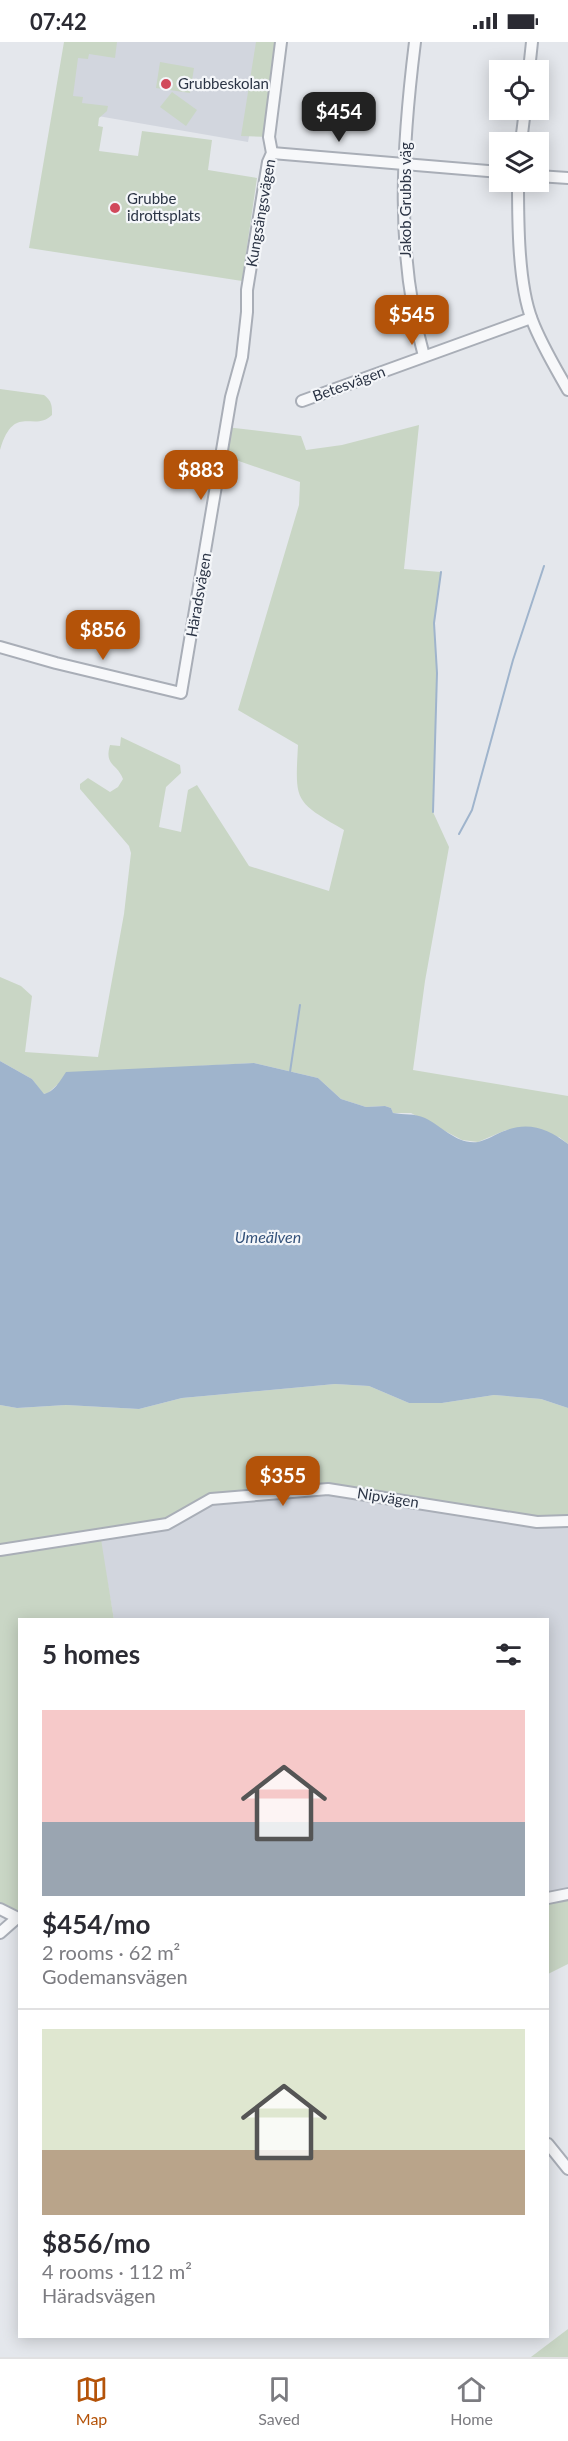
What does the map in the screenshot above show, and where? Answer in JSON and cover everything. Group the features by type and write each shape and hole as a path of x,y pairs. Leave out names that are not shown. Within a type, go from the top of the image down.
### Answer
{"street":[{"name":"Kungsängsvägen","path":"247,312 247,288 268,162 272,153 269,137 281,42"},
{"name":"Jakob Grubbs väg","path":"414,42 406,121 404,231 411,308 424,356"},
{"path":"530,60 532,42"},
{"path":"272,153 405,162 489,171"},
{"path":"549,177 568,178"},
{"path":"518,192 522,266 531,318 568,390"},
{"name":"Häradsvägen","path":"0,646 56,663 181,693 231,397 240,369 247,312"},
{"name":"Betesvägen","path":"302,401 531,318"},
{"name":"Nipvägen","path":"0,1550 167,1524 211,1499 328,1489 537,1522 568,1521"},
{"path":"549,1898 568,1894"},
{"path":"0,1909 18,1918 0,1933"},
{"path":"549,2145 568,2169"}],"shaded area":[{"name":"Grubbeskolan","path":"78,42 267,42 248,142 69,111"},
{"path":"328,1489 568,1521 568,1894 549,1898 549,1618 114,1618 99,1533 211,1499"}],"green space":[{"path":"64,42 117,42 115,58 89,54 88,59 78,58 73,96 83,97 82,103 108,106 107,111 99,118 98,126 103,127 99,151 138,156 142,131 212,140 208,170 257,178 242,281 29,248"},
{"path":"256,42 281,42 269,137 241,136"},
{"path":"160,62 194,68 190,93 156,88"},
{"path":"172,92 197,110 186,126 160,107"},
{"path":"0,389 44,395 51,404 52,415 45,420 24,421 12,427 0,450"},
{"path":"419,425 404,569 441,572 434,623 437,673 433,812 449,847 425,981 413,1070 568,1096 568,1144 559,1137 506,1130 478,1142 462,1140 411,1113 393,1113 391,1108 385,1106 366,1107 341,1099 318,1078 254,1063 198,1066 57,1085 48,1093 43,1094 32,1079 0,1061 0,977 21,986 32,996 25,1052 98,1057 124,914 131,853 129,846 80,789 80,784 88,778 110,792 118,787 123,779 110,761 109,752 110,745 120,746 121,737 180,765 181,773 166,787 159,827 181,832 188,790 197,785 249,866 329,891 344,830 315,812 301,798 297,778 298,745 238,710 299,505 300,482 233,459 221,466 226,427 301,436 306,450 342,445"},
{"path":"335,1384 369,1386 409,1403 442,1403 494,1395 541,1399 568,1408 568,1521 537,1522 328,1489 211,1499 167,1524 100,1533 114,1618 18,1618 18,1918 0,1909 0,1405 17,1408 66,1405 139,1409 182,1398"},
{"path":"568,1894 568,1964 549,1974 549,1898"},
{"path":"568,2329 568,2357 531,2357"}],"water":[{"name":"Umeälven","path":"0,1061 32,1079 44,1094 54,1089 66,1072 254,1063 318,1078 341,1099 366,1107 385,1106 391,1108 393,1113 421,1116 463,1141 478,1142 504,1131 522,1127 538,1128 561,1139 568,1144 568,1408 541,1399 494,1395 442,1403 409,1403 369,1386 335,1384 182,1398 139,1409 66,1405 17,1408 0,1405"}],"waterway":[{"path":"459,834 472,810 513,660 544,566"},
{"path":"433,812 437,673 434,623 441,572"},
{"path":"290,1072 300,1005"}],"place":[{"name":"Grubbeskolan","path":"166,84"},
{"name":"Grubbe idrottsplats","path":"115,208"}]}
